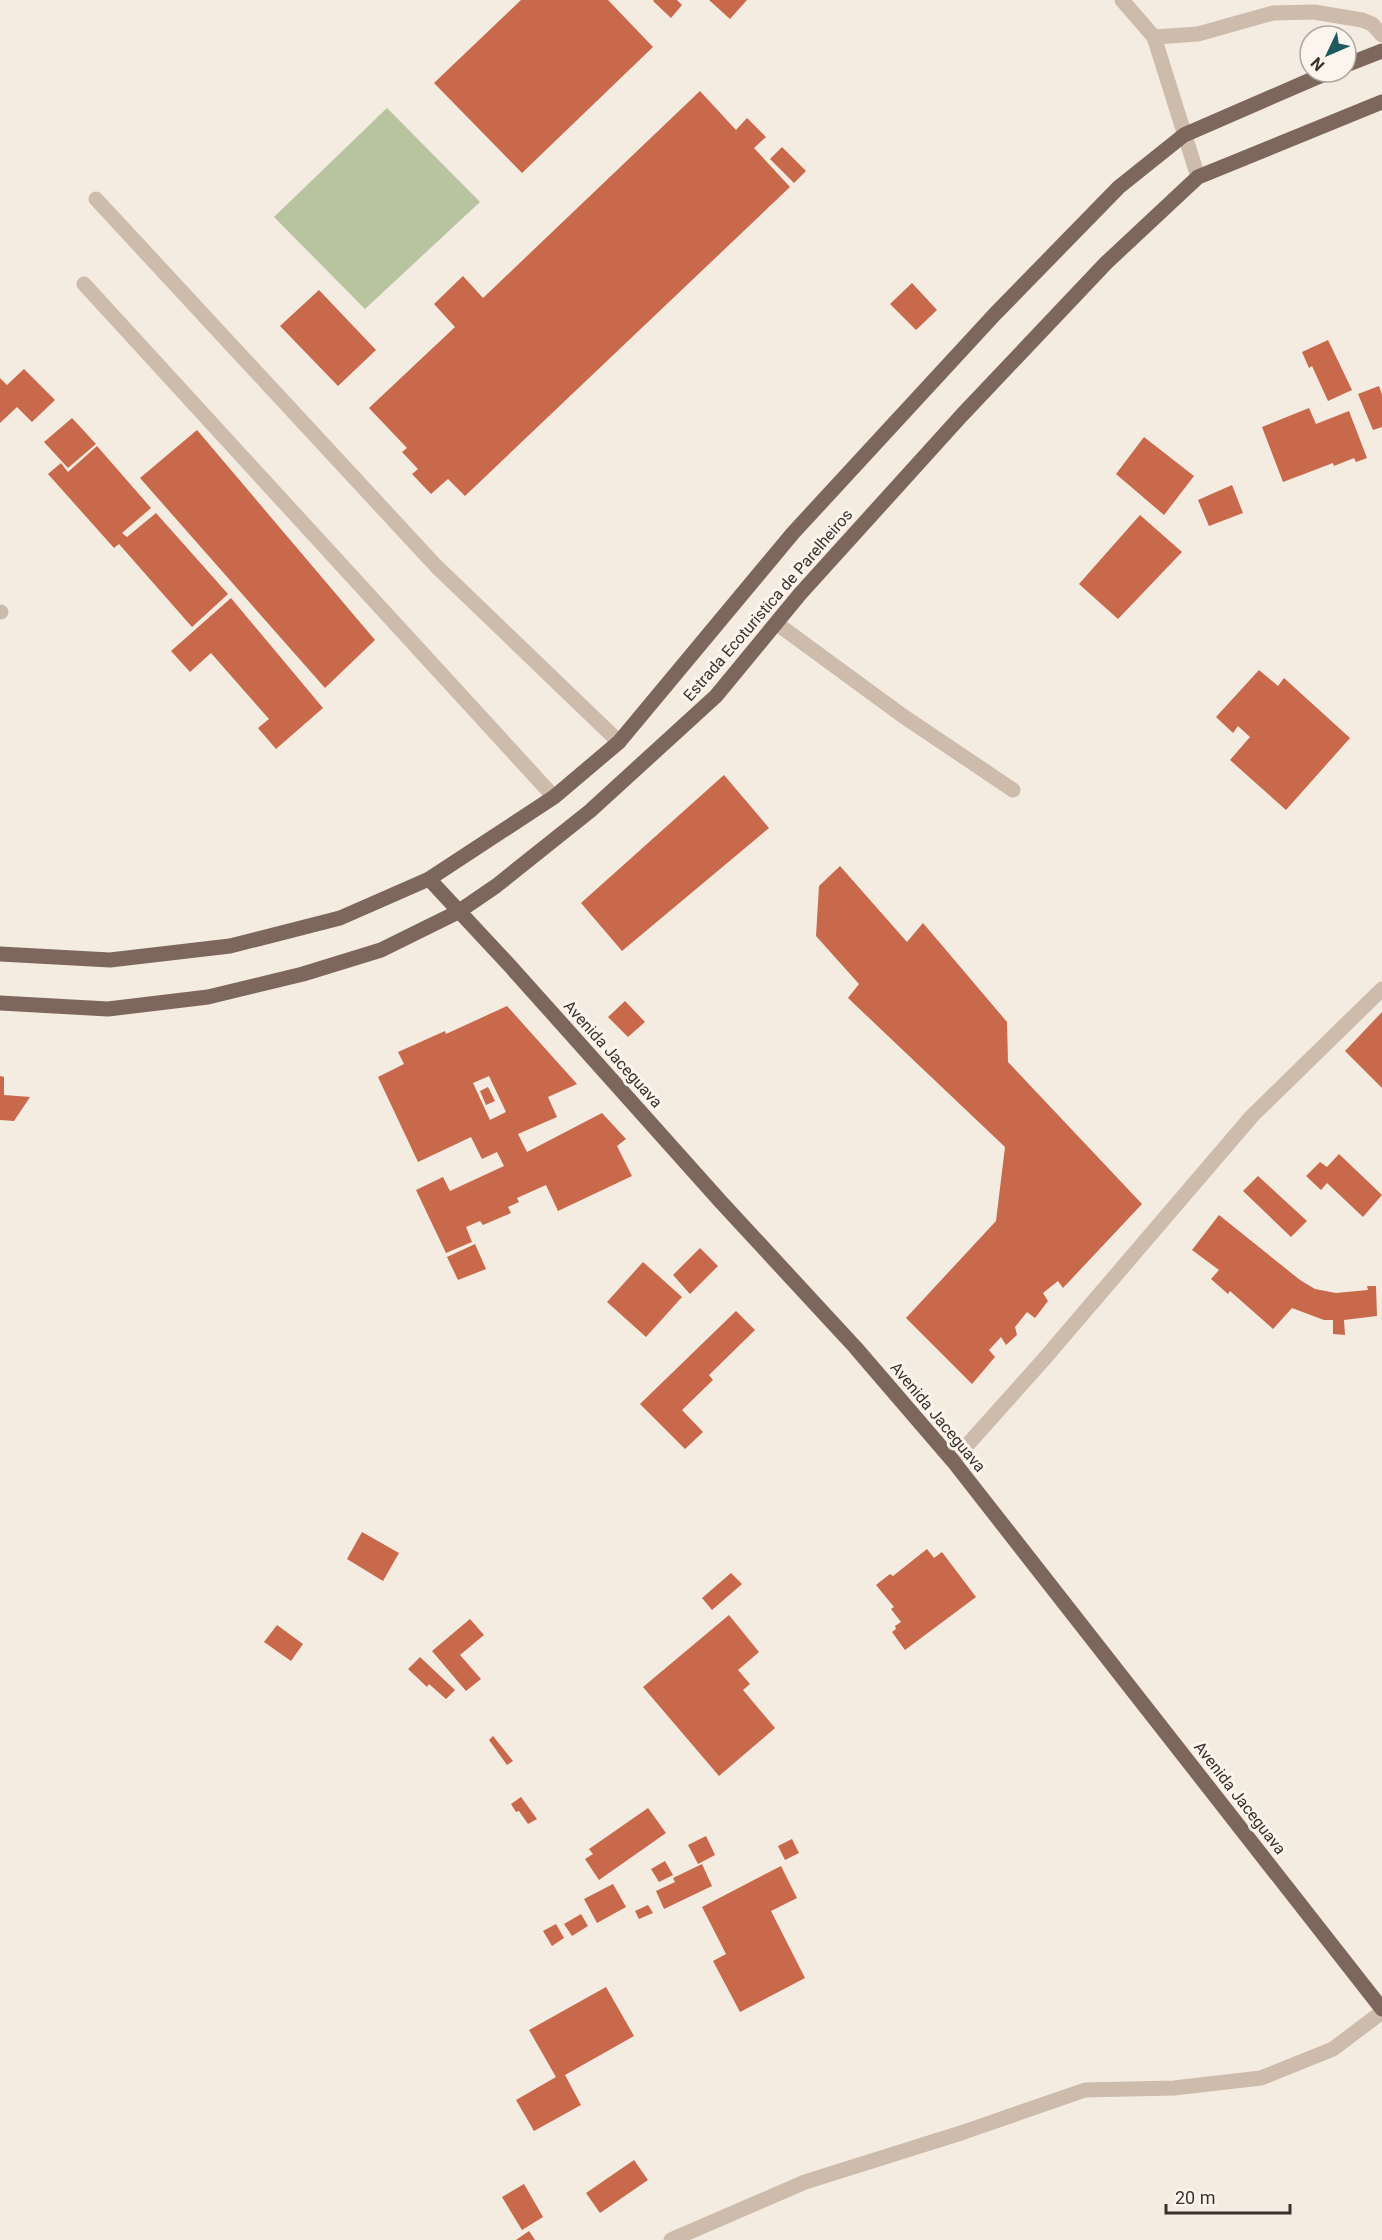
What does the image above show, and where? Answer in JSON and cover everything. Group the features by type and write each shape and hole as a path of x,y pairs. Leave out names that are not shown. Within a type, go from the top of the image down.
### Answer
{"main road":[{"path":"1358,60 1382,51"},
{"name":"Estrada Ecoturistica de Parelheiros","path":"0,954 110,960 230,946 340,918 429,879 554,797 619,742 793,533 995,314 1119,188 1184,135 1301,84"},
{"name":"Estrada Ecoturistica de Parelheiros","path":"0,1004 108,1009 208,997 303,974 381,950 458,912 496,886 590,811 716,696 800,594 986,389 1106,263 1198,177 1382,102"},
{"name":"Avenida Jaceguava","path":"429,879 855,1347 953,1461 1382,2010"}],"street":[{"path":"1122,0 1155,37 1198,177"},
{"path":"1155,37 1198,34 1273,13 1314,12 1346,15 1362,20 1372,24 1382,35"},
{"path":"96,200 436,566 619,742"},
{"path":"84,284 554,797"},
{"path":"776,624 903,716 1013,790"},
{"path":"953,1461 1045,1358 1252,1116 1382,989"},
{"path":"671,2240 805,2182 961,2133 1085,2090 1174,2088 1261,2078 1333,2049 1382,2010"}],"green space":[{"path":"387,108 480,202 365,309 274,217"}],"building":[{"path":"521,0 608,0 653,47 522,173 434,83"},
{"path":"654,0 677,0 682,5 671,18"},
{"path":"709,0 747,0 730,19"},
{"path":"700,91 736,130 747,118 766,137 754,148 790,187 465,496 448,479 431,494 412,474 418,469 402,452 407,448 369,408 455,327 434,304 463,276 483,298"},
{"path":"782,147 806,171 794,183 770,159"},
{"path":"912,283 937,310 916,330 890,304"},
{"path":"319,290 376,350 338,386 280,326"},
{"path":"1328,340 1352,390 1328,401 1312,366 1309,368 1302,352"},
{"path":"24,369 55,400 32,422 17,407 0,423 0,378 7,385"},
{"path":"1379,386 1382,395 1382,427 1373,430 1358,394"},
{"path":"1309,408 1316,424 1349,411 1367,458 1356,462 1354,458 1334,466 1333,463 1283,482 1262,427"},
{"path":"72,418 96,444 68,468 44,442"},
{"path":"197,430 375,640 325,688 140,478"},
{"path":"1144,437 1194,476 1164,515 1116,474"},
{"path":"97,446 151,508 122,533 127,537 156,513 228,594 192,627 119,544 114,548 48,474 61,463 68,472"},
{"path":"1232,485 1243,513 1209,526 1198,500"},
{"path":"1140,515 1182,552 1118,619 1079,584"},
{"path":"231,598 323,708 276,749 258,728 269,719 211,653 190,672 171,651"},
{"path":"1259,670 1278,686 1284,678 1350,738 1286,810 1230,760 1250,737 1238,726 1233,733 1216,717"},
{"path":"724,775 769,828 622,951 581,903"},
{"path":"840,866 907,942 923,923 1007,1022 1008,1062 1142,1204 1063,1288 1058,1281 1043,1293 1048,1301 1035,1318 1027,1312 1015,1327 1017,1335 1006,1345 1001,1337 989,1350 995,1357 972,1384 906,1318 996,1221 1005,1147 848,998 859,984 816,936 819,886"},
{"path":"625,1001 645,1022 628,1037 608,1017"},
{"path":"507,1006 577,1084 548,1097 557,1117 518,1134 527,1152 602,1113 626,1139 617,1146 632,1176 558,1211 546,1185 517,1198 519,1202 508,1207 511,1213 483,1225 480,1221 466,1227 472,1242 446,1253 416,1190 443,1177 450,1191 504,1166 497,1152 482,1159 471,1137 418,1162 378,1077 404,1064 398,1052 445,1031 446,1034","holes":["489,1076 506,1112 490,1120 473,1083"]},
{"path":"1382,1012 1382,1088 1345,1051"},
{"path":"0,1076 4,1077 4,1095 30,1097 14,1121 0,1120"},
{"path":"488,1087 495,1101 486,1105 480,1091"},
{"path":"1339,1154 1382,1195 1363,1217 1327,1183 1321,1190 1306,1176 1320,1162 1327,1167"},
{"path":"1258,1176 1307,1221 1291,1237 1243,1191"},
{"path":"1219,1215 1300,1280 1315,1289 1336,1293 1368,1290 1367,1286 1376,1286 1377,1316 1344,1320 1345,1335 1333,1334 1333,1320 1324,1320 1292,1308 1273,1329 1230,1291 1228,1294 1211,1279 1219,1270 1192,1250"},
{"path":"475,1244 486,1269 458,1280 447,1257"},
{"path":"700,1248 718,1266 690,1294 673,1275"},
{"path":"643,1262 682,1297 646,1337 607,1302"},
{"path":"736,1311 755,1330 709,1375 713,1380 682,1410 703,1432 685,1449 640,1404"},
{"path":"362,1532 399,1553 383,1581 347,1559"},
{"path":"927,1549 934,1558 942,1552 976,1597 905,1650 892,1632 901,1622 891,1609 894,1607 876,1585 890,1574 893,1576"},
{"path":"731,1573 742,1584 712,1610 702,1598"},
{"path":"729,1615 759,1652 738,1670 750,1684 743,1690 775,1728 719,1776 643,1687"},
{"path":"470,1619 484,1635 460,1655 481,1679 466,1691 432,1651"},
{"path":"277,1625 303,1644 291,1661 264,1642"},
{"path":"420,1657 455,1690 446,1699 429,1684 427,1687 408,1669"},
{"path":"493,1736 513,1761 507,1765 489,1740"},
{"path":"521,1797 537,1819 528,1824 511,1804"},
{"path":"648,1808 666,1833 599,1880 585,1859 593,1854 589,1849"},
{"path":"706,1836 715,1855 698,1864 688,1845"},
{"path":"792,1839 799,1853 785,1860 778,1846"},
{"path":"665,1861 673,1875 659,1882 651,1869"},
{"path":"702,1864 712,1886 664,1909 656,1891 675,1882 673,1878"},
{"path":"781,1866 797,1898 771,1911 805,1978 740,2012 713,1961 726,1954 702,1907"},
{"path":"613,1884 626,1907 597,1923 584,1899"},
{"path":"648,1905 653,1913 639,1919 635,1911"},
{"path":"581,1914 588,1926 572,1936 564,1924"},
{"path":"556,1924 564,1938 552,1946 543,1931"},
{"path":"606,1987 634,2036 565,2075 581,2105 534,2131 516,2100 556,2077 529,2030"},
{"path":"634,2160 648,2180 600,2213 586,2193"},
{"path":"524,2184 543,2217 522,2230 502,2197"},
{"path":"529,2231 535,2240 516,2240"}]}
